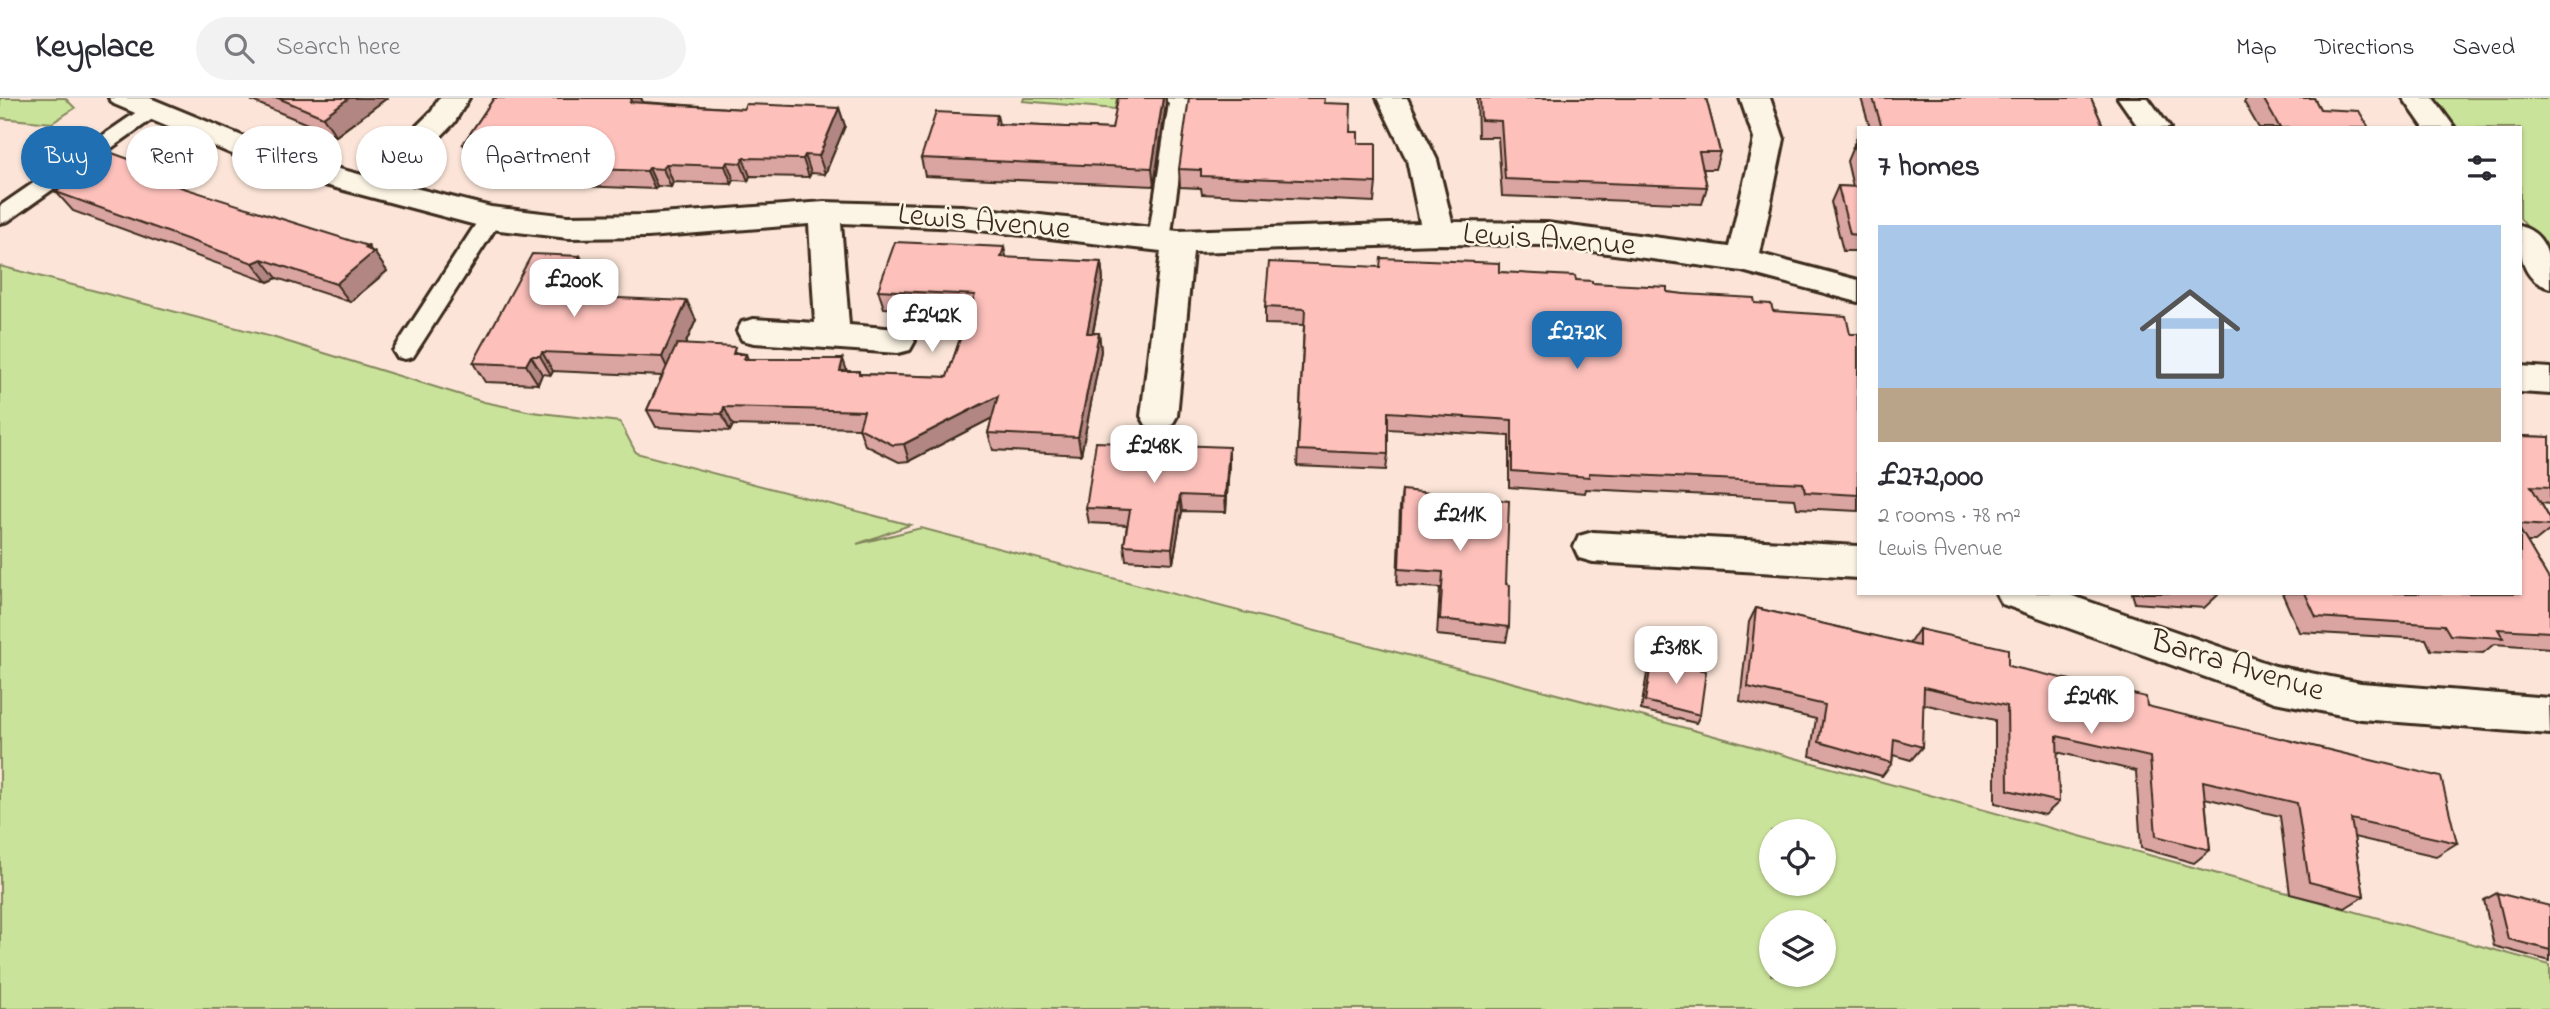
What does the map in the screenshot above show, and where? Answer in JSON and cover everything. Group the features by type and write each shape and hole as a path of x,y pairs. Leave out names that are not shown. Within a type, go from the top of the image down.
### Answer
{"street":[{"path":"434,126 444,116 454,98"},
{"path":"1392,98 1422,160 1438,233"},
{"path":"1742,260 1769,139 1755,98"},
{"path":"2133,98 2154,126"},
{"path":"2418,98 2439,126"},
{"name":"Lewis Avenue","path":"137,105 283,164 356,184"},
{"name":"Lewis Avenue","path":"376,189 491,218 568,227 637,226 824,212 962,217 1168,241 1438,233 1547,234 1742,260 1857,291"},
{"path":"824,212 833,337"},
{"path":"2522,240 2550,277"},
{"path":"1159,416 1168,241"},
{"path":"754,331 898,341"},
{"path":"2522,379 2550,381"},
{"path":"1593,547 1857,562"},
{"name":"Barra Avenue","path":"2023,595 2275,684 2361,701 2549,716"}],"lane":[{"path":"1168,241 1180,99 1173,98"},
{"path":"0,216 137,105"},
{"path":"405,351 491,218"}],"green space":[{"path":"0,98 65,98 75,108 52,123 0,118"},
{"path":"1024,98 1117,98 1115,109 1023,101"},
{"path":"2429,98 2550,98 2550,256 2522,221 2522,126 2450,126"},
{"path":"0,266 272,337 484,402 532,412 620,422 636,453 910,525 857,544 921,528 1660,721 2550,965 2550,1009 0,1009"}],"building":[{"path":"278,98 349,98 323,117"},
{"path":"494,98 632,98 630,102 743,109 746,104 839,108 819,156 805,155 803,159 743,158 741,163 727,162 725,166 666,164 663,169 649,168 647,171 615,170 615,126 475,126"},
{"path":"1118,98 1163,98 1152,168 921,158 936,112 997,115 995,124 1112,129"},
{"path":"1189,98 1325,98 1324,103 1351,104 1350,132 1358,132 1358,143 1376,143 1376,183 1201,176 1201,170 1179,169"},
{"path":"1480,98 1706,98 1720,152 1699,152 1707,187 1505,179 1501,121 1481,120"},
{"path":"1873,98 2091,98 2103,126 1881,126"},
{"path":"2263,98 2314,98 2320,109 2359,111 2368,126 2279,126"},
{"path":"112,153 126,158 126,189 187,189 368,246 365,248 374,252 336,284 262,259 253,263 56,192 60,189 112,189"},
{"path":"1838,186 1857,187 1857,235 1850,234"},
{"path":"895,242 1004,247 1001,257 1101,262 1087,333 1099,333 1078,437 988,433 998,396 904,444 893,445 859,428 864,411 724,407 722,414 647,410 677,344 735,347 733,354 746,354 744,359 843,359 840,371 859,371 859,374 947,377 975,295 878,290"},
{"path":"532,254 580,256 576,265 585,265 570,296 687,301 662,357 542,352 540,356 531,356 526,365 473,363"},
{"path":"1381,258 1499,263 1499,272 1575,276 1576,280 1592,283 1667,287 1667,292 1754,298 1755,303 1771,304 1773,311 1846,316 1850,334 1857,334 1857,495 1805,492 1803,483 1589,473 1589,477 1512,471 1512,420 1388,412 1388,454 1298,450 1305,309 1265,307 1269,262 1380,267"},
{"path":"2522,436 2550,437 2550,487 2531,486 2550,519 2550,526 2522,524"},
{"path":"1096,442 1229,447 1225,497 1180,495 1172,548 1124,545 1130,510 1086,508"},
{"path":"1402,490 1509,501 1506,584 1510,585 1509,627 1440,619 1443,572 1399,569"},
{"path":"2522,533 2550,581 2550,632 2498,629 2503,638 2450,635 2444,625 2316,617 2306,595 2522,595"},
{"path":"1756,608 1919,646 1919,629 2008,649 2008,666 2146,697 2147,706 2441,777 2457,843 2351,819 2364,896 2309,882 2297,803 2203,781 2210,850 2156,836 2150,757 2057,736 2059,802 2008,790 2007,706 1924,687 1922,747 1894,739 1892,763 1819,742 1825,705 1748,687"},
{"path":"1652,658 1706,671 1700,715 1645,701"},
{"path":"2497,893 2550,906 2550,950 2508,939"}]}
